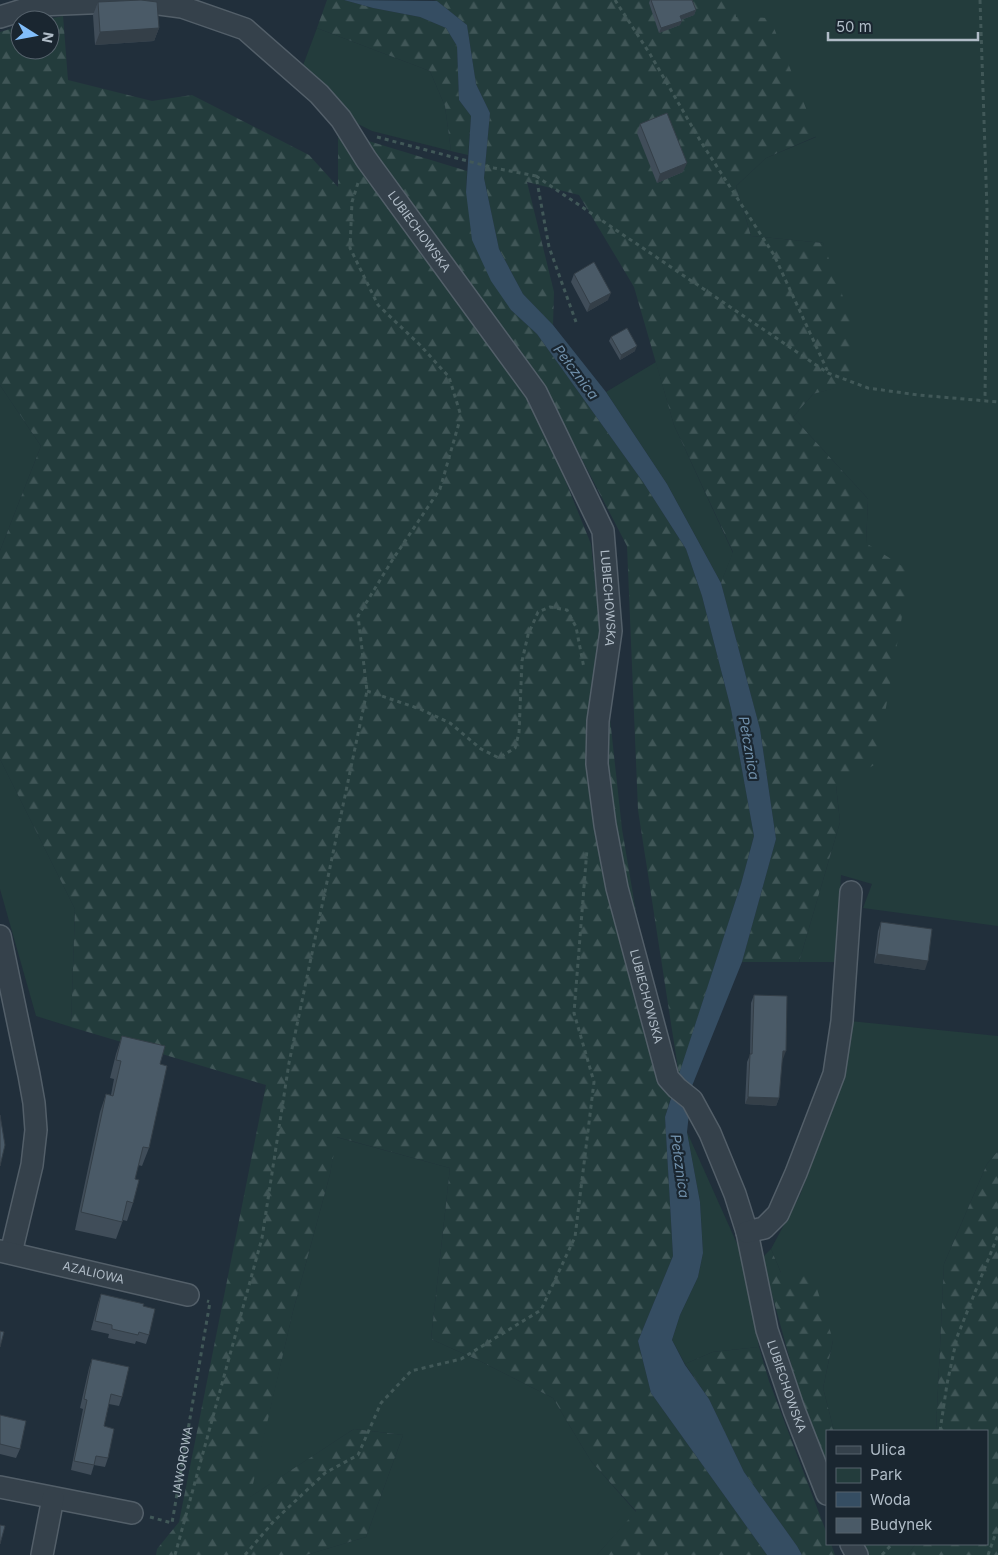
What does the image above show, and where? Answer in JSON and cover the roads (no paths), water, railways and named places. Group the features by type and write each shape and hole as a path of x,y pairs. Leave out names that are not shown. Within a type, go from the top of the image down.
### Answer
{"street":[{"name":"LUBIECHOWSKA","path":"0,17 39,5 137,1 182,6 245,29 319,94 341,119 366,159 536,392 603,531 611,631 598,722 597,764 605,825 617,888 668,1078 692,1100 710,1133 735,1194 747,1232 767,1330 794,1410 826,1491"},
{"path":"747,1232 764,1228 778,1214 834,1074 842,1020 851,892"},
{"path":"0,936 31,1084 36,1130 32,1165 6,1252"},
{"name":"AZALIOWA","path":"6,1252 188,1295"},
{"path":"0,1487 132,1513"},
{"path":"42,1555 52,1498"}],"water":[{"name":"Pełcznica","path":"344,0 437,1 467,25 476,84 490,113 484,178 499,249 523,294 553,325 606,392 667,484 721,583 760,729 776,839 742,962 692,1086 687,1132 700,1202 703,1253 698,1277 680,1315 672,1340 685,1365 709,1399 744,1472 802,1555 767,1555 651,1393 638,1341 673,1256 665,1117 741,884 754,836 731,709 702,596 686,549 643,482 537,334 511,310 491,281 472,240 466,192 471,116 459,100 457,46 446,28 420,17"}]}
